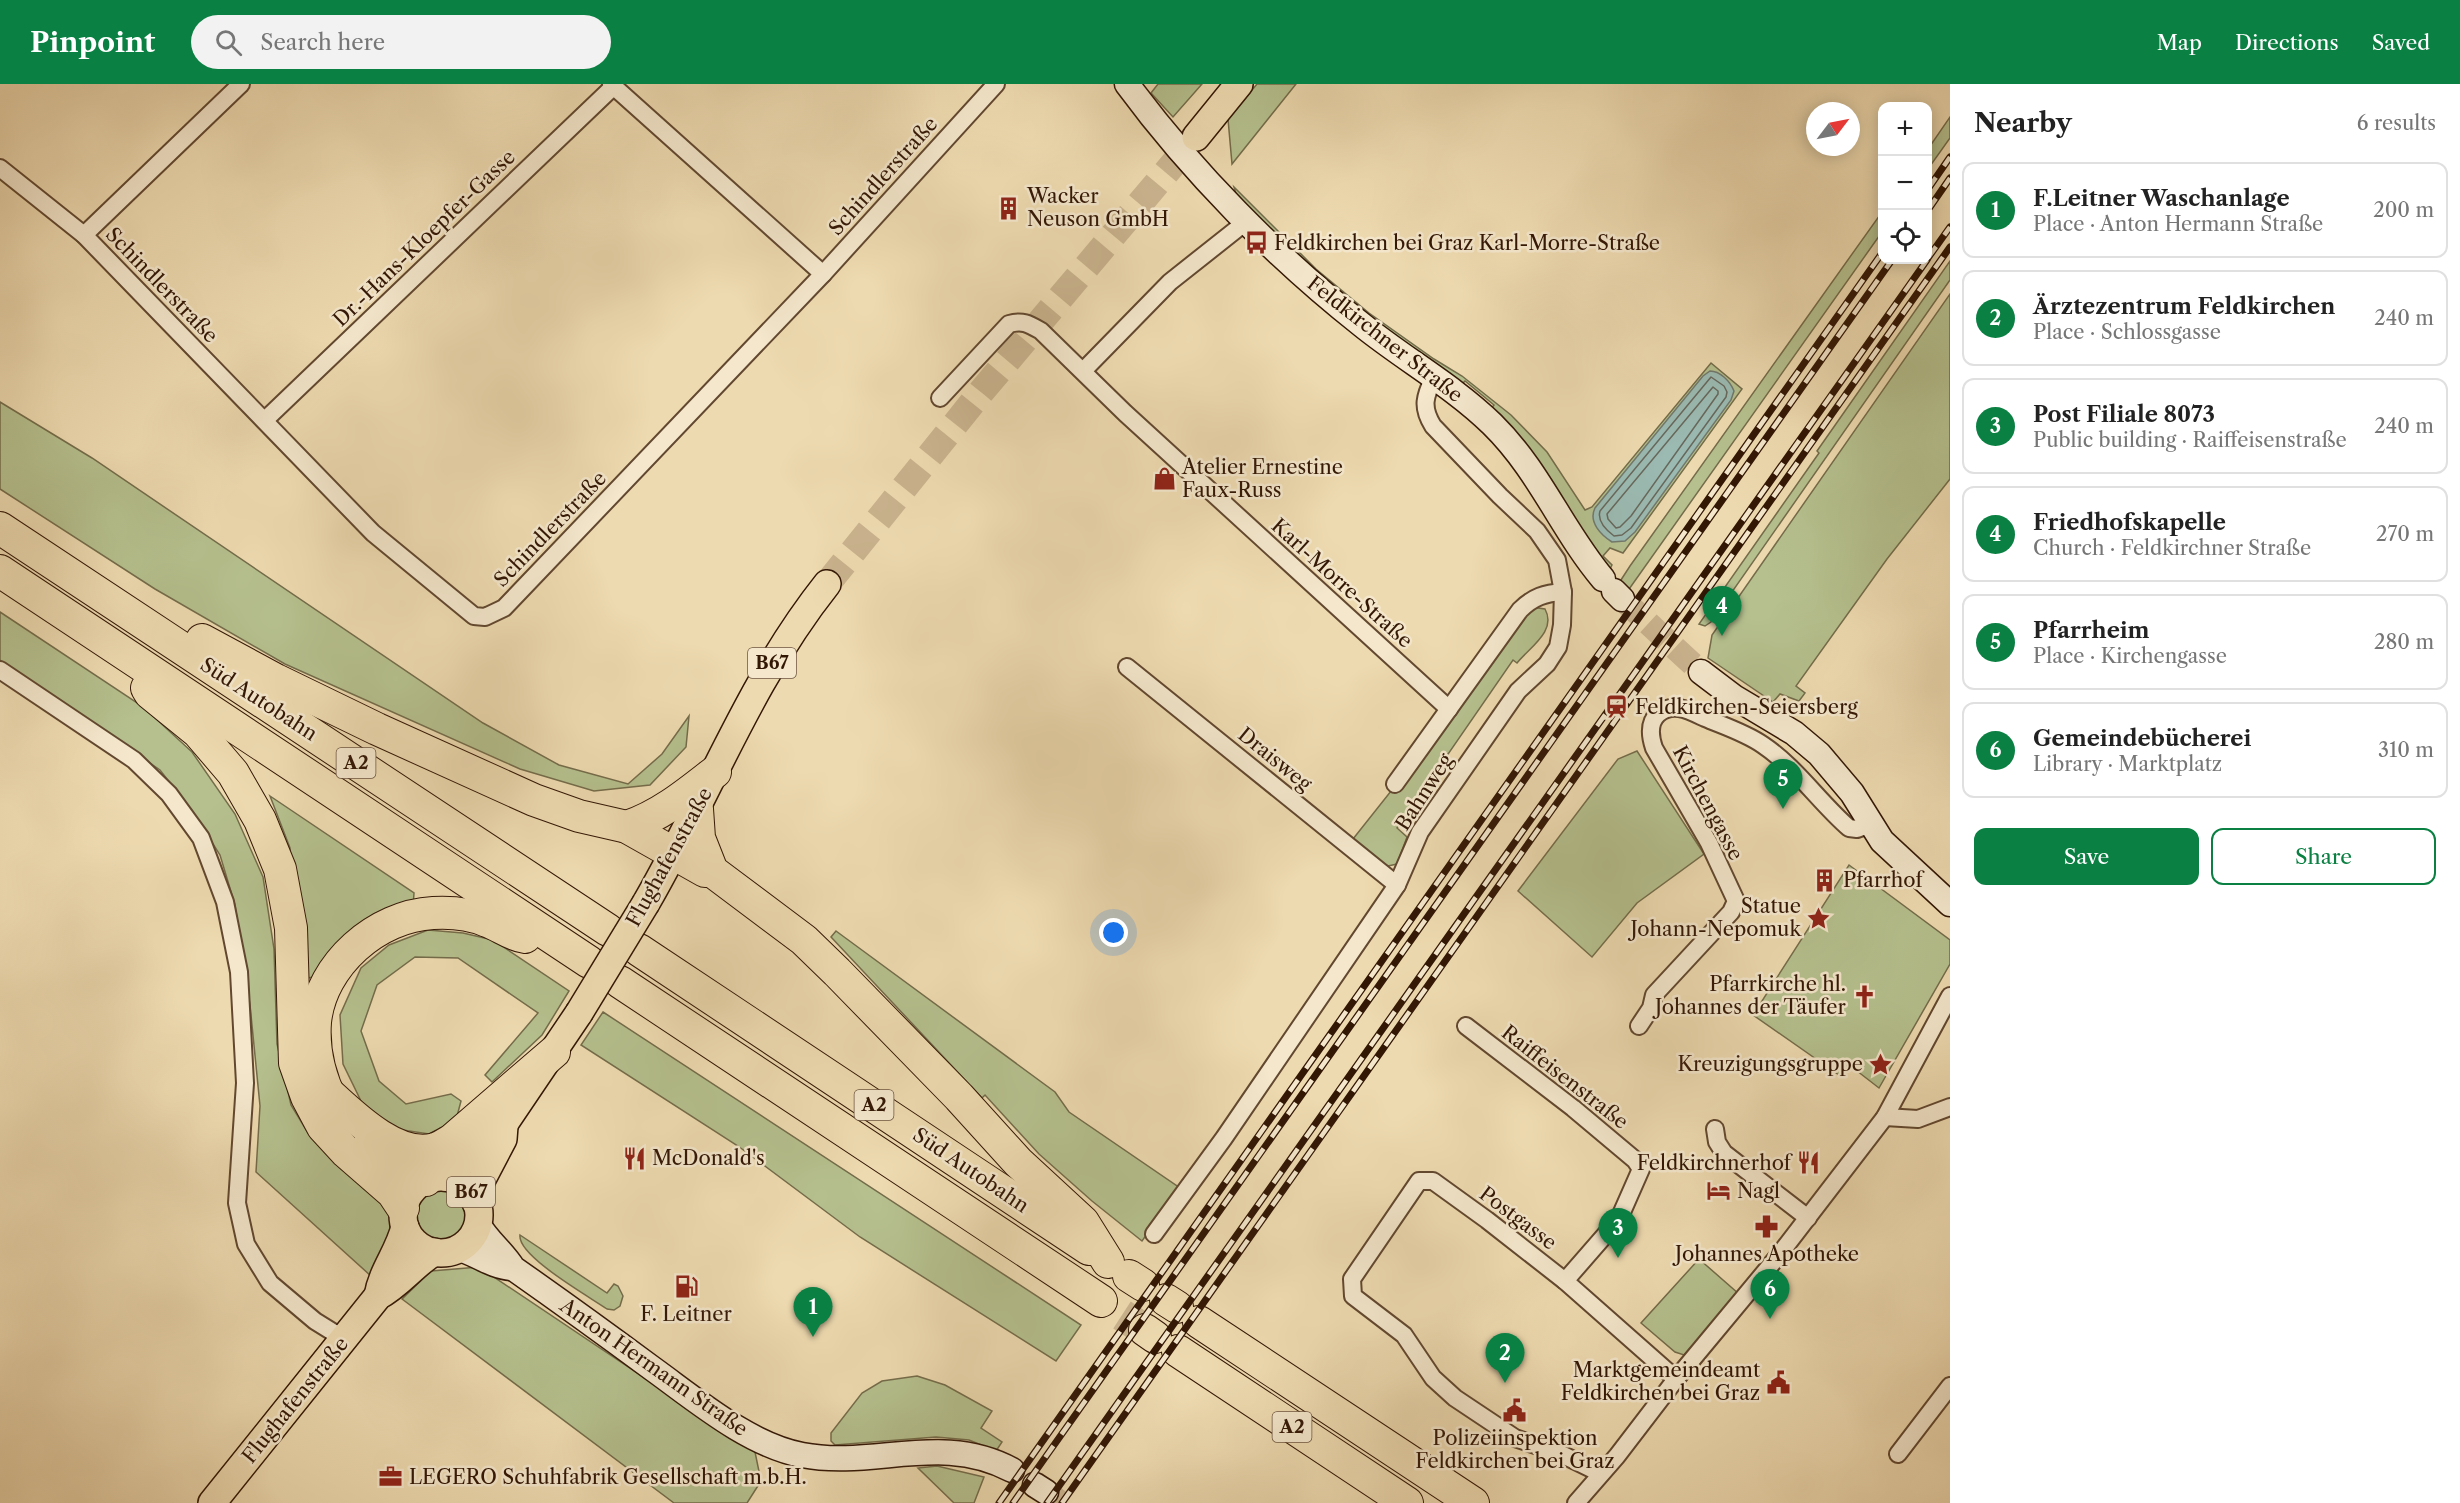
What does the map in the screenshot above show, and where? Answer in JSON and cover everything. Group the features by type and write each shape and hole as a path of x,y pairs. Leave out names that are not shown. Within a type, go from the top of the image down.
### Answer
{"highway":[{"name":"Süd Autobahn","path":"0,528 608,930"},
{"name":"Süd Autobahn","path":"0,571 589,962"},
{"path":"102,596 215,646 276,681 534,801 579,816 627,828 705,871 712,871"},
{"path":"134,660 150,693 198,732 233,773 260,820 280,868 291,928 295,1064 307,1097 323,1127 346,1152 393,1194 404,1218"},
{"path":"627,828 681,799 715,772"},
{"path":"697,809 699,838 712,871 804,940 959,1097 1018,1162 1083,1222 1149,1289"},
{"path":"436,1178 400,1171 370,1151 351,1133 338,1114 327,1092 318,1065 315,1038 315,1020 321,999 331,978 347,956 374,932 403,918 448,913 469,915 488,921 516,936 553,939"},
{"name":"Süd Autobahn","path":"639,950 1473,1503"},
{"name":"Süd Autobahn","path":"620,982 1407,1503"},
{"path":"327,1092 362,1125 407,1149 435,1149 452,1140 554,1052"}],"main road":[{"path":"1196,137 1239,84"},
{"name":"Flughafenstraße","path":"378,1296 380,1281 401,1245 409,1194 460,1167 492,1131 504,1124 554,1052 674,855 760,682 806,611 827,585"},
{"name":"Flughafenstraße","path":"212,1503 378,1296 391,1290 420,1261 472,1238 481,1181 503,1139 504,1124"},
{"name":"B67","path":"436,1178 469,1189 477,1214"},
{"path":"404,1218 411,1238 421,1248 446,1250"}],"street":[{"path":"84,235 241,84"},
{"name":"Schindlerstraße","path":"0,168 84,235 373,533 474,616 485,617 504,608 823,274 996,84"},
{"name":"Feldkirchner Straße","path":"1126,84 1171,139 1247,221 1316,286 1362,326 1434,377 1482,415 1518,453 1540,482 1573,538 1613,590"},
{"path":"612,85 823,274"},
{"name":"Dr.-Hans-Kloepfer-Gasse","path":"265,420 612,85"},
{"path":"1083,371 1170,282 1247,221"},
{"name":"Karl-Morre-Straße","path":"940,399 1001,331 1009,324 1018,321 1027,322 1041,331 1125,413 1449,709"},
{"name":"Bahnweg","path":"1154,1234 1224,1138 1397,885 1420,832 1518,691 1553,656 1561,637 1563,592 1557,560 1537,531 1442,437 1428,417 1424,402 1434,377"},
{"path":"1395,784 1520,610 1535,598 1545,594 1563,592"},
{"name":"Draisweg","path":"1127,667 1397,885"},
{"path":"0,670 134,760 169,794 201,838 225,902 239,972 245,1083 237,1203 246,1244 270,1283 315,1321 344,1339"},
{"path":"1701,672 1734,697 1780,723 1808,744 1841,778 1882,841 1914,868 1950,904"},
{"name":"Kirchengasse","path":"1639,1026 1651,1008 1654,995 1731,912 1736,901 1709,843 1654,748 1651,739 1652,724 1659,713 1673,707 1688,710 1762,744 1796,772 1849,828 1857,829 1871,824"},
{"path":"1914,868 1950,879"},
{"path":"1578,1501 1617,1456 1676,1379 1808,1218 1885,1117 1950,996"},
{"name":"Raiffeisenstraße","path":"1466,1026 1573,1108 1635,1160 1641,1169 1619,1219 1565,1281"},
{"path":"1885,1117 1918,1119 1950,1107"},
{"path":"1715,1129 1724,1153 1808,1218"},
{"name":"Postgasse","path":"1600,1473 1559,1453 1515,1438 1455,1398 1433,1378 1404,1335 1353,1296 1352,1280 1419,1182 1433,1181 1487,1220 1565,1281 1676,1379"},
{"name":"Anton Hermann Straße","path":"477,1214 485,1237 505,1255 513,1268 698,1401 752,1436 774,1447 801,1455 825,1458 917,1452 957,1452 983,1457 1012,1470"},
{"name":"Anton Hermann Straße","path":"446,1250 476,1254 501,1267 513,1268"},
{"path":"1898,1454 1950,1386"}],"green space":[{"path":"1158,84 1202,84 1173,117 1151,93"},
{"path":"1257,84 1296,84 1232,164 1228,119"},
{"path":"1950,117 1950,138 1932,163 1932,143"},
{"path":"1234,187 1316,269 1369,313 1462,376 1511,415 1547,452 1585,510 1592,507 1711,363 1742,389 1623,553 1610,548 1603,556 1612,565 1609,571 1490,410 1494,405 1465,381 1460,386 1385,331 1255,218 1236,194"},
{"path":"1878,218 1878,238 1627,592 1619,583"},
{"path":"1950,261 1950,280 1711,622 1705,626 1699,624 1819,453 1817,451"},
{"path":"1950,294 1950,479 1887,559 1796,686 1805,693 1799,701 1780,694 1773,702 1708,658 1712,635"},
{"path":"0,402 92,458 483,723 559,765 628,784 662,754 689,716 686,747 650,785 594,791 520,769 285,664 155,589 0,489"},
{"path":"1531,607 1545,609 1548,624 1545,632 1517,663 1513,660 1397,828 1407,837 1397,864 1388,866 1374,859 1353,839 1453,713"},
{"path":"0,612 142,706 192,752 235,814 263,877 274,949 277,1044 291,1105 308,1133 345,1170 386,1203 392,1225 388,1247 371,1276 256,1172 260,1106 250,1005 235,905 220,855 193,812 160,770 0,660"},
{"path":"1637,751 1704,854 1637,903 1592,957 1518,891 1618,759"},
{"path":"270,796 414,893 413,908 320,975 309,978 299,961 290,848"},
{"path":"1849,865 1950,940 1950,964 1879,1088 1848,1064 1839,1075 1753,1015"},
{"path":"428,930 463,933 493,940 569,991 542,1035 492,1082 485,1075 538,1013 458,958 415,957 377,985 361,1031 379,1081 406,1104 451,1094 461,1101 456,1120 429,1134 396,1129 362,1103 343,1064 340,1015 361,968 389,945"},
{"path":"836,931 1055,1092 1069,1112 1180,1188 1142,1241 1039,1154 985,1095 982,1098 831,937"},
{"path":"603,1012 1081,1325 1056,1361 860,1237 738,1146 581,1045"},
{"path":"441,1185 452,1187 465,1198 470,1214 468,1225 457,1238 441,1243 430,1241 417,1230 412,1214 414,1203 425,1190"},
{"path":"520,1235 607,1293 614,1284 618,1286 623,1296 620,1306 614,1310 607,1309 556,1275 530,1254 522,1244"},
{"path":"1699,1259 1739,1294 1684,1355 1675,1352 1641,1323"},
{"path":"479,1267 755,1452 761,1481 747,1503 674,1503 402,1299 431,1271"},
{"path":"917,1376 945,1385 992,1411 981,1428 1002,1442 996,1451 969,1440 936,1437 835,1445 831,1441 831,1433 862,1393 882,1381"},
{"path":"937,1466 984,1477 974,1503 954,1503 918,1468"}],"water":[{"path":"1710,371 1721,375 1730,384 1734,391 1731,400 1635,532 1625,541 1612,542 1600,532 1594,523 1595,508 1703,376"}],"tunnel":[{"path":"827,584 981,392 1196,137"},
{"path":"1622,599 1701,672"},
{"path":"1122,1315 1145,1330"},
{"path":"1046,1492 1061,1503"}],"railway":[{"path":"1932,183 1950,157"},
{"path":"1932,204 1950,178"},
{"path":"1932,252 1950,227"},
{"path":"1062,1503 1950,247"},
{"path":"999,1503 1878,259"},
{"path":"1013,1503 1889,264"},
{"path":"1047,1503 1924,264"}],"place":[{"name":"Wacker Neuson GmbH","path":"1009,208"},
{"name":"Feldkirchen bei Graz Karl-Morre-Straße","path":"1256,243"},
{"name":"Atelier Ernestine Faux-Russ","path":"1164,478"},
{"name":"Friedhofskapelle","path":"1722,636"},
{"name":"Feldkirchen-Seiersberg","path":"1617,707"},
{"name":"Pfarrheim","path":"1783,809"},
{"name":"Pfarrhof","path":"1825,880"},
{"name":"Statue Johann-Nepomuk","path":"1819,918"},
{"name":"Pfarrkirche hl. Johannes der Täufer","path":"1864,996"},
{"name":"Kreuzigungsgruppe","path":"1881,1064"},
{"name":"McDonald's","path":"634,1158"},
{"name":"Feldkirchnerhof","path":"1809,1163"},
{"name":"Nagl","path":"1719,1191"},
{"name":"Johannes Apotheke","path":"1767,1226"},
{"name":"Post Filiale 8073","path":"1618,1258"},
{"name":"F. Leitner","path":"686,1286"},
{"name":"Gemeindebücherei","path":"1770,1319"},
{"name":"F.Leitner Waschanlage","path":"813,1337"},
{"name":"Marktgemeindeamt Feldkirchen bei Graz","path":"1778,1382"},
{"name":"Ärztezentrum Feldkirchen","path":"1505,1383"},
{"name":"Polizeiinspektion Feldkirchen bei Graz","path":"1515,1410"},
{"name":"LEGERO Schuhfabrik Gesellschaft m.b.H.","path":"391,1477"}]}
